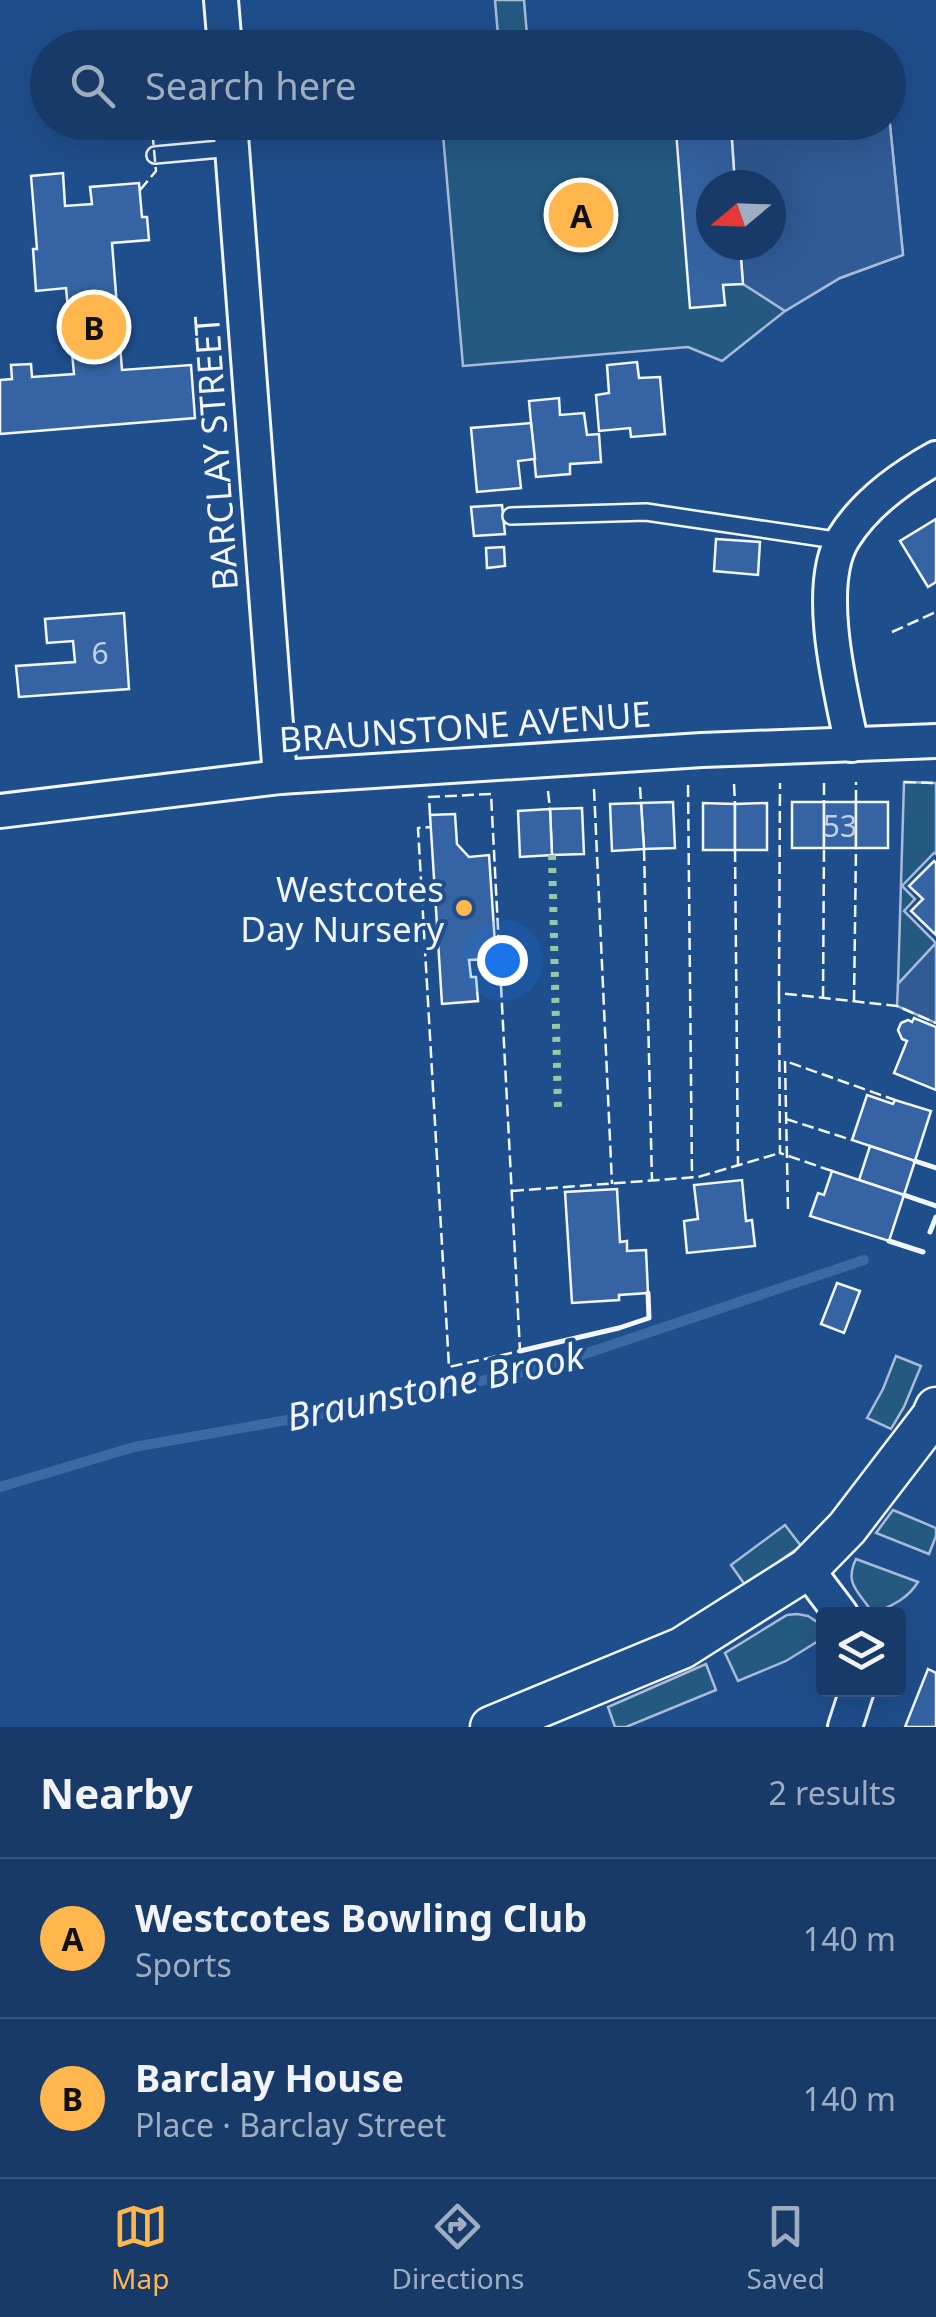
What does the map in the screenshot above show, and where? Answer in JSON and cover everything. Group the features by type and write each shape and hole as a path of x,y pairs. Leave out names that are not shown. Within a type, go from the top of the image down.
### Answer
{"street":[{"path":"221,0 224,30"},
{"name":"BARCLAY STREET","path":"231,140 280,778"},
{"path":"852,745 831,634 832,566 842,541 882,494 936,458"},
{"name":"BRAUNSTONE AVENUE","path":"0,811 280,778 702,750 936,740"},
{"path":"491,1727 682,1648 807,1569 847,1528 936,1408"},
{"path":"807,1569 836,1607"},
{"path":"845,1727 856,1697"}],"lane":[{"path":"154,155 215,140"},
{"path":"512,516 646,512 842,541"}],"shaded area":[{"path":"495,0 524,0 527,30 498,30"},
{"path":"443,140 892,140 903,255 840,278 785,311 722,361 688,347 463,366"},
{"path":"732,140 892,140 903,255 840,278 785,311 743,284 741,260 786,260 786,170 734,170"},
{"path":"904,782 936,783 936,854 902,886 915,899 904,911 936,943 898,984"},
{"path":"936,943 936,1023 897,1006 898,984"},
{"path":"896,1356 921,1366 891,1429 867,1418"},
{"path":"893,1510 936,1528 929,1554 876,1533"},
{"path":"785,1525 801,1546 745,1585 731,1565"},
{"path":"856,1559 918,1582 892,1605 868,1607 855,1588"},
{"path":"787,1615 808,1616 816,1621 816,1642 786,1661 738,1681 725,1653"},
{"path":"706,1664 716,1690 626,1727 615,1727 608,1707"}],"building":[{"path":"677,140 732,140 734,170 696,170 696,260 741,260 743,284 723,285 725,305 690,308"},
{"path":"63,173 65,206 92,204 90,187 139,183 149,240 112,243 122,370 191,365 195,418 0,434 0,380 12,379 11,365 31,364 32,377 74,374 66,288 36,291 33,249 37,249 31,176"},
{"path":"637,362 639,378 660,377 665,434 631,437 630,428 599,431 596,395 609,393 607,365"},
{"path":"559,398 560,415 584,413 587,435 599,434 601,462 570,464 570,474 536,477 529,401"},
{"path":"531,423 535,459 518,461 521,488 477,492 471,428"},
{"path":"502,505 505,534 474,536 471,507"},
{"path":"936,519 936,582 928,587 900,541"},
{"path":"716,539 760,542 758,575 714,571"},
{"path":"504,547 505,566 487,568 486,548"},
{"path":"124,613 129,689 19,697 16,666 75,662 73,641 47,643 45,619"},
{"path":"673,802 675,848 644,849 641,803"},
{"path":"792,802 824,802 824,848 792,848"},
{"path":"824,802 856,802 856,848 824,848"},
{"path":"856,802 888,802 888,848 856,848"},
{"path":"641,803 644,849 612,851 610,804"},
{"path":"703,803 735,804 735,850 703,850"},
{"path":"767,803 767,850 735,850 735,804"},
{"path":"582,808 584,854 552,855 550,809"},
{"path":"550,809 552,855 520,857 518,811"},
{"name":"Westcotes Day Nursery","path":"455,814 457,844 469,857 489,855 496,959 469,960 471,977 476,977 478,1001 442,1004 430,815"},
{"path":"934,861 936,935 911,911 923,899 909,886"},
{"path":"914,1018 936,1027 936,1090 894,1073 907,1041 898,1030 901,1023 912,1022"},
{"path":"867,1095 931,1111 915,1161 852,1140"},
{"path":"870,1146 915,1161 904,1195 859,1180"},
{"path":"832,1171 904,1195 889,1241 810,1216 818,1193 824,1195"},
{"path":"742,1180 746,1221 752,1220 755,1246 687,1253 684,1221 698,1219 694,1185"},
{"path":"617,1189 620,1242 627,1241 627,1251 646,1250 648,1293 619,1295 619,1300 572,1303 565,1192"},
{"path":"837,1283 860,1291 844,1333 821,1324"},
{"path":"928,1669 936,1673 936,1727 905,1727"}],"waterway":[{"name":"Braunstone Brook","path":"0,1487 134,1447 321,1414 543,1368 864,1260"}],"hedge":[{"path":"552,855 558,1110"}],"fence":[{"path":"140,190 156,171 153,140"},
{"path":"892,632 936,612"},
{"path":"856,782 856,802"},
{"path":"904,782 936,783"},
{"path":"779,993 780,783"},
{"path":"824,783 824,802"},
{"path":"734,784 735,804"},
{"path":"688,785 692,1178"},
{"path":"640,787 641,803"},
{"path":"594,789 612,1184"},
{"path":"548,791 550,809"},
{"path":"430,815 429,797 491,794 520,1351 449,1367 418,828 431,827"},
{"path":"823,998 824,848"},
{"path":"854,1002 856,848"},
{"path":"644,849 652,1181"},
{"path":"735,850 738,1166"},
{"path":"832,1171 780,1153 779,993 897,1006 936,1023"},
{"path":"788,1209 785,1061 895,1100"},
{"path":"786,1119 852,1140"},
{"path":"512,1191 698,1177 780,1153"}],"wall":[{"path":"915,1161 936,1168"},
{"path":"904,1195 936,1206"},
{"path":"930,1232 936,1217"},
{"path":"889,1241 923,1252"},
{"path":"520,1351 649,1318 648,1293"}],"place":[{"name":"Westcotes Bowling Club","path":"581,215"},
{"name":"Barclay House","path":"94,327"},
{"name":"Westcotes Day Nursery","path":"464,908"}]}
